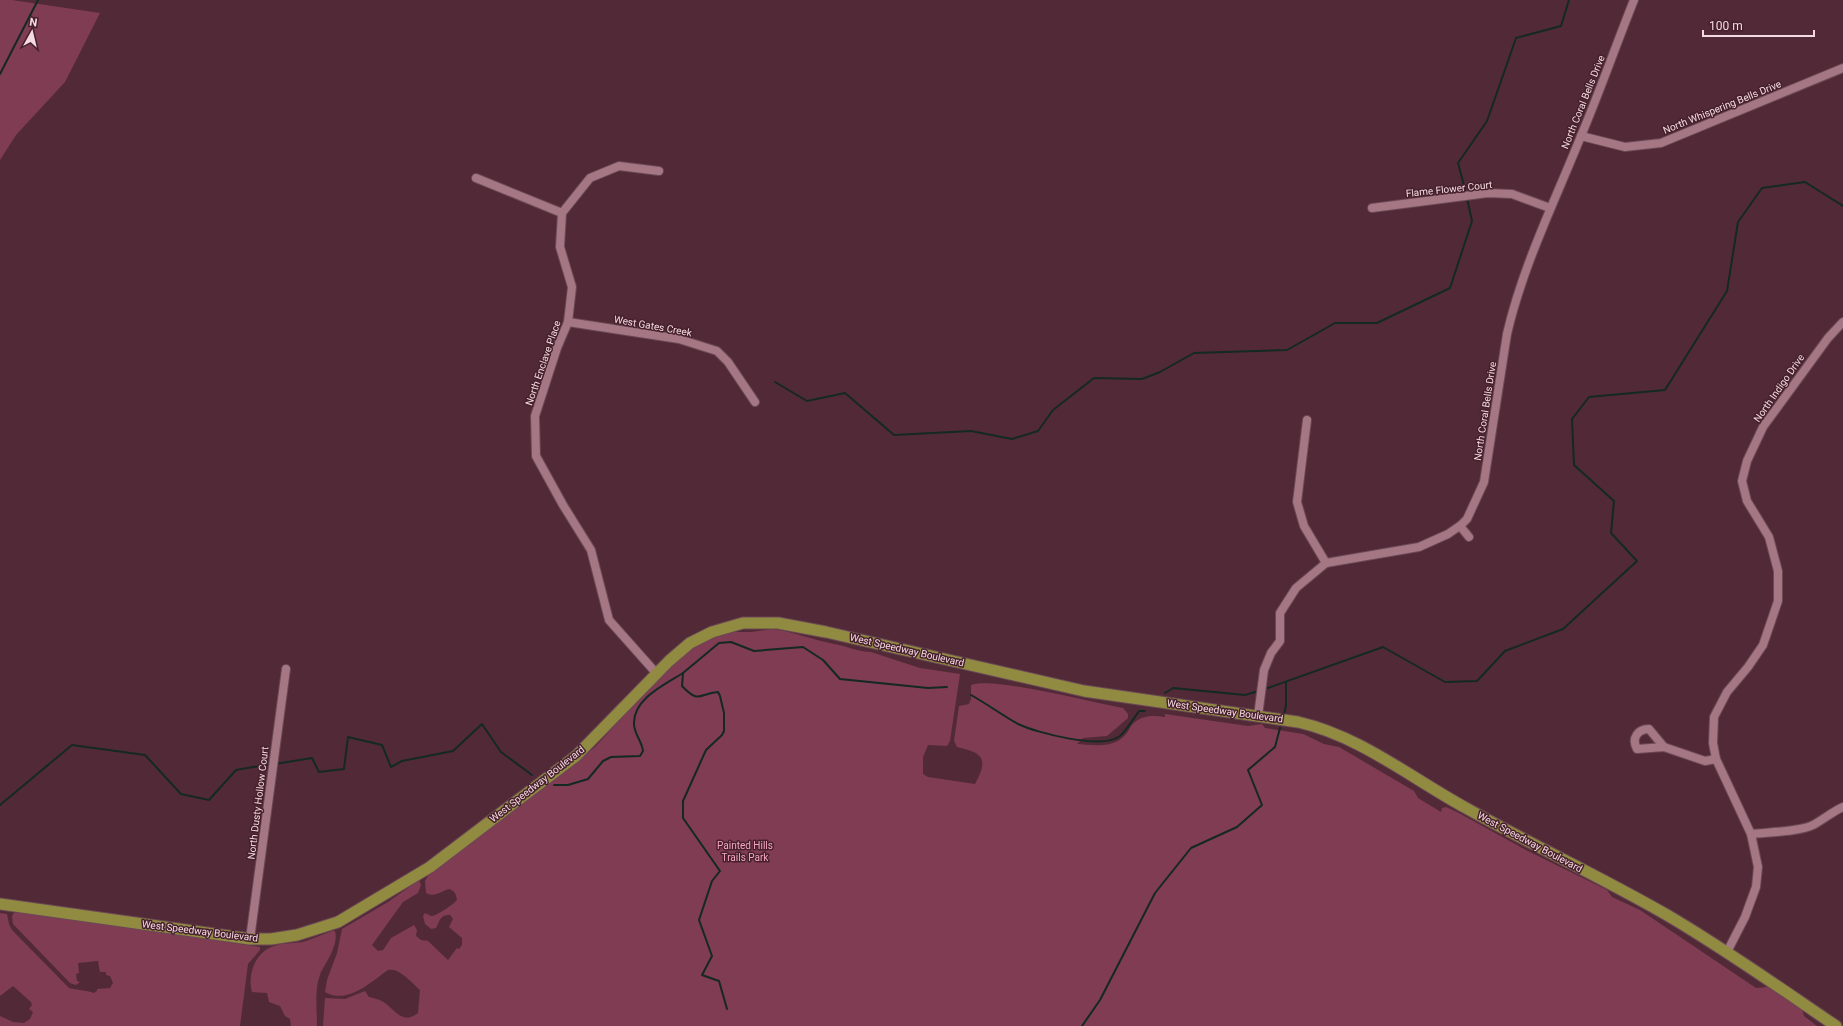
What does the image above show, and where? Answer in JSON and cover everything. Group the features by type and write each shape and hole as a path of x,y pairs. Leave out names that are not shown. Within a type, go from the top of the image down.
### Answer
{"main road":[{"name":"West Speedway Boulevard","path":"0,904 250,939 272,939 297,936 330,924 356,912 430,867 576,756 657,674 690,643 712,632 743,623 766,622 818,630 1084,691 1258,716 1314,726 1342,736 1522,839 1617,887 1727,952 1836,1026"}],"street":[{"name":"North Coral Bells Drive","path":"1326,563 1419,547 1448,534 1467,519 1484,482 1510,318 1550,208 1581,136 1634,0"},
{"name":"North Whispering Bells Drive","path":"1581,136 1625,147 1661,143 1843,68"},
{"path":"476,178 562,213 590,178 619,166 659,171"},
{"name":"Flame Flower Court","path":"1372,208 1488,193 1512,194 1550,208"},
{"name":"North Enclave Place","path":"562,213 560,247 572,287 568,322 557,348 535,416 536,456 563,505 592,550 609,620 657,674"},
{"name":"West Gates Creek","path":"568,322 679,338 718,351 728,362 755,402"},
{"name":"North Indigo Drive","path":"1727,952 1745,917 1756,887 1758,867 1752,834 1716,759 1713,743 1714,717 1727,692 1763,645 1778,601 1778,571 1769,537 1747,501 1742,482 1747,461 1763,427 1828,338 1843,322"},
{"path":"1258,716 1264,670 1271,653 1280,641 1280,613 1296,588 1326,563 1304,526 1297,502 1307,420"},
{"path":"1460,526 1469,537"},
{"name":"North Dusty Hollow Court","path":"250,939 286,670"},
{"path":"1664,747 1705,761 1716,759"},
{"path":"1752,834 1788,830 1812,825 1843,807"}],"green space":[{"path":"0,0 12,0 100,13 65,82 16,135 0,160"},
{"name":"Painted Hills Trails Park","path":"773,629 857,650 871,652 920,668 960,674 950,741 947,746 928,745 923,757 923,774 928,777 975,784 982,768 981,758 978,754 957,747 954,741 959,706 969,704 971,699 971,685 982,683 1021,687 1068,696 1123,708 1128,714 1128,718 1107,736 1083,738 1077,744 1106,745 1112,743 1123,737 1131,726 1138,720 1151,716 1165,717 1165,714 1248,726 1262,724 1265,728 1303,734 1324,744 1339,747 1414,791 1418,798 1441,812 1442,808 1446,807 1457,812 1526,850 1607,890 1612,897 1640,910 1756,988 1767,987 1802,1009 1804,1016 1817,1026 323,1026 325,998 345,999 365,991 369,997 382,1001 403,1017 412,1017 418,1013 420,990 405,976 397,971 388,970 366,986 350,994 342,996 325,992 327,980 337,953 342,929 388,902 419,880 421,885 418,893 403,902 372,945 378,951 383,950 391,938 414,925 417,930 416,936 421,940 428,941 448,960 457,948 459,949 462,945 462,938 449,927 453,919 450,915 444,916 441,918 436,928 431,929 425,924 423,916 425,913 433,916 449,907 457,900 457,898 456,894 449,889 432,895 426,893 425,881 429,874 535,795 595,747 664,672 681,656 706,639 728,632 751,632"},
{"path":"18,912 260,947 260,950 248,964 240,1026 0,1026 0,1016 13,1022 24,1023 30,1019 33,1012 29,1009 32,1005 31,1002 13,986 0,996 0,913 7,914 12,930 69,988 94,993 97,989 110,988 113,983 110,976 106,975 106,972 100,972 98,961 78,963 79,973 76,974 77,981 80,982 76,985 70,983 13,924 12,916 14,913"},
{"path":"335,931 336,936 334,947 321,972 317,985 317,1026 291,1026 290,1019 285,1016 280,1006 269,1002 267,993 252,992 251,978 254,965 257,959 267,949 282,944 306,941"}],"waterway":[{"path":"0,74 38,0"},
{"path":"1466,193 1458,163 1487,121 1516,38 1561,26 1569,0"},
{"path":"1268,688 1383,647 1445,682 1477,681 1505,651 1563,629 1637,561 1611,533 1614,501 1574,465 1572,419 1589,397 1665,390 1727,291 1738,222 1762,188 1805,182 1843,206"},
{"path":"775,382 807,401 845,393 894,435 971,431 1012,439 1038,431 1053,410 1094,378 1142,379 1160,372 1194,353 1287,350 1335,323 1377,323 1450,288 1472,221 1467,198"},
{"path":"727,1009 719,981 702,975 712,956 699,920 712,881 720,871 683,818 683,801 706,750 722,735 724,731 724,713 718,692 696,697 682,686 683,673 719,643 731,642 754,651 803,647 823,660 840,679 928,688 947,687"},
{"path":"554,785 568,785 588,779 603,761 611,757 640,756 643,751 634,728 635,715 639,707 651,694 683,673"},
{"path":"1284,715 1286,705 1286,682"},
{"path":"1165,693 1173,688 1245,695 1255,692"},
{"path":"971,695 1012,721 1027,728 1069,739 1085,741 1111,740 1120,736 1139,711 1145,711"},
{"path":"275,764 312,758 319,772 344,769 348,737 382,745 391,767 402,761 453,751 482,724 501,752 532,775"},
{"path":"1082,1026 1100,1000 1155,893 1191,848 1237,827 1262,805 1248,770 1275,747 1280,728"},
{"path":"0,805 72,745 145,755 181,794 209,800 236,770 271,764"}]}
